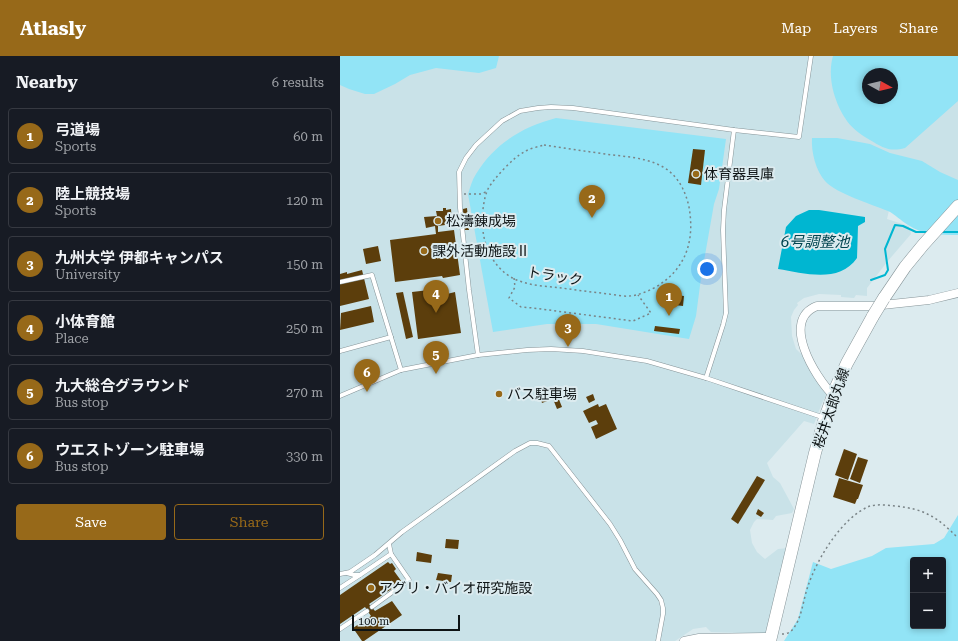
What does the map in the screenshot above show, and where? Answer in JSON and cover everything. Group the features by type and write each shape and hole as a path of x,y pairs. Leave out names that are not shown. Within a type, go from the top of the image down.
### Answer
{"main road":[{"name":"桜井太郎丸線","path":"770,639 815,453 834,395 847,363 873,316 905,267 958,206"}],"street":[{"path":"834,395 825,387 808,358 802,342 800,325 806,312 810,308 817,306 873,306 929,300 958,293"},
{"path":"684,641 699,638 770,639"}],"lane":[{"path":"478,355 460,208 459,172 466,158 476,145 493,128 520,111 551,107 573,108 734,130 799,137 811,56"},
{"path":"706,378 726,313 723,230 734,130"},
{"path":"340,282 372,275 401,370"},
{"path":"340,351 391,337"},
{"path":"340,396 401,370 478,355 527,350 583,351 647,361 706,378 826,418"},
{"path":"340,574 350,572 389,544 402,532 515,451 530,443 545,444 550,446 610,524 635,570 661,600 663,614 658,641"},
{"path":"372,607 409,580 390,554 389,544"},
{"path":"340,588 390,554"},
{"path":"347,573 360,575"},
{"path":"340,630 367,610"}],"path":[{"name":"トラック","path":"544,145 644,160 664,167 676,178 684,190 689,205 691,234 685,255 673,274 659,285 638,295 623,296 527,284 507,274 494,262 486,245 482,226 485,200 488,191 499,175 518,156 524,152 544,145"},
{"path":"460,194 481,194 488,191"},
{"path":"514,278 515,287 509,298 521,307 633,321 651,313 638,295"},
{"path":"770,639 793,630 799,618 807,587 816,564 827,546 849,521 871,506 883,504 900,506 927,513 938,519 958,538"}],"shaded area":[{"path":"340,56 958,56 958,196 890,206 887,219 909,226 911,234 867,288 867,296 856,295 854,298 841,297 841,295 819,294 804,298 797,303 798,305 791,317 792,336 796,349 821,373 829,390 814,424 804,421 767,463 773,477 780,483 794,509 792,513 776,516 773,520 757,519 750,530 752,543 757,552 765,559 778,549 789,548 767,634 711,632 706,627 693,629 675,641 340,641"},
{"path":"340,56 499,56 496,68 479,73 436,68 410,75 374,94 365,94 340,85"},
{"path":"833,56 958,56 958,101 905,148 895,150 879,145 863,136 847,121 835,96 831,80"},
{"path":"556,118 726,139 719,189 714,204 696,316 689,339 596,324 547,324 493,332 468,194 472,181 483,163 500,145 532,126"},
{"path":"812,138 837,138 870,144 890,153 922,161 940,172 958,180 958,235 926,233 919,231 905,223 891,212 855,198 830,186 822,177 817,167 813,155"},
{"path":"958,515 958,641 784,641 798,619 813,562 831,569 872,556 886,548 934,544 944,538"}],"water":[{"name":"6号調整池","path":"809,210 819,210 865,217 865,222 858,226 857,258 850,266 831,274 820,275 778,269 786,227 796,216"}],"building":[{"name":"体育器具庫","path":"693,149 705,150 701,185 688,183"},
{"name":"課外活動施設Ⅱ","path":"443,208 446,208 446,210 451,209 452,224 438,226 438,232 454,230 460,275 395,282 390,240 436,234 435,226 426,228 424,217 437,216 436,211 443,211"},
{"path":"467,208 469,230 464,230 463,209"},
{"path":"378,246 381,261 366,264 363,249"},
{"path":"362,270 369,299 340,306 340,274 347,272 347,274"},
{"path":"446,288 447,294 455,292 461,333 418,339 412,292"},
{"path":"403,292 413,337 406,339 396,293"},
{"path":"659,293 684,296 683,306 658,303"},
{"path":"371,306 374,322 340,330 341,313"},
{"path":"655,326 680,329 679,334 654,331"},
{"path":"547,394 550,400 542,403 540,397"},
{"path":"593,394 595,400 589,403 586,397"},
{"path":"558,397 562,407 557,409 553,399"},
{"path":"598,404 599,407 606,404 617,429 596,439 591,427 598,424 596,420 589,423 583,411"},
{"path":"844,449 857,454 848,480 835,475"},
{"path":"858,457 868,460 860,483 850,479"},
{"path":"757,476 765,480 738,524 731,519"},
{"path":"839,478 863,485 855,504 833,497"},
{"path":"758,509 764,513 761,517 756,514"},
{"path":"446,539 459,540 458,549 445,548"},
{"path":"417,552 432,555 431,563 416,561"},
{"name":"アグリ・バイオ研究施設","path":"388,562 390,564 392,563 396,569 394,571 402,582 369,604 375,611 392,601 402,615 362,641 353,628 371,616 365,607 340,624 340,595"},
{"path":"438,573 452,575 451,582 436,580"}],"waterway":[{"path":"871,280 885,275 888,270 885,249 895,225 903,226 916,232 928,232"},
{"path":"941,232 958,232"}],"place":[{"name":"体育器具庫","path":"696,174"},
{"name":"陸上競技場","path":"592,218"},
{"name":"松濤錬成場","path":"438,221"},
{"name":"課外活動施設Ⅱ","path":"424,251"},
{"name":"小体育館","path":"436,313"},
{"name":"弓道場","path":"669,316"},
{"name":"九州大学 伊都キャンパス","path":"568,347"},
{"name":"九大総合グラウンド","path":"436,374"},
{"name":"ウエストゾーン駐車場","path":"367,392"},
{"name":"バス駐車場","path":"499,394"},
{"name":"アグリ・バイオ研究施設","path":"371,588"}]}
